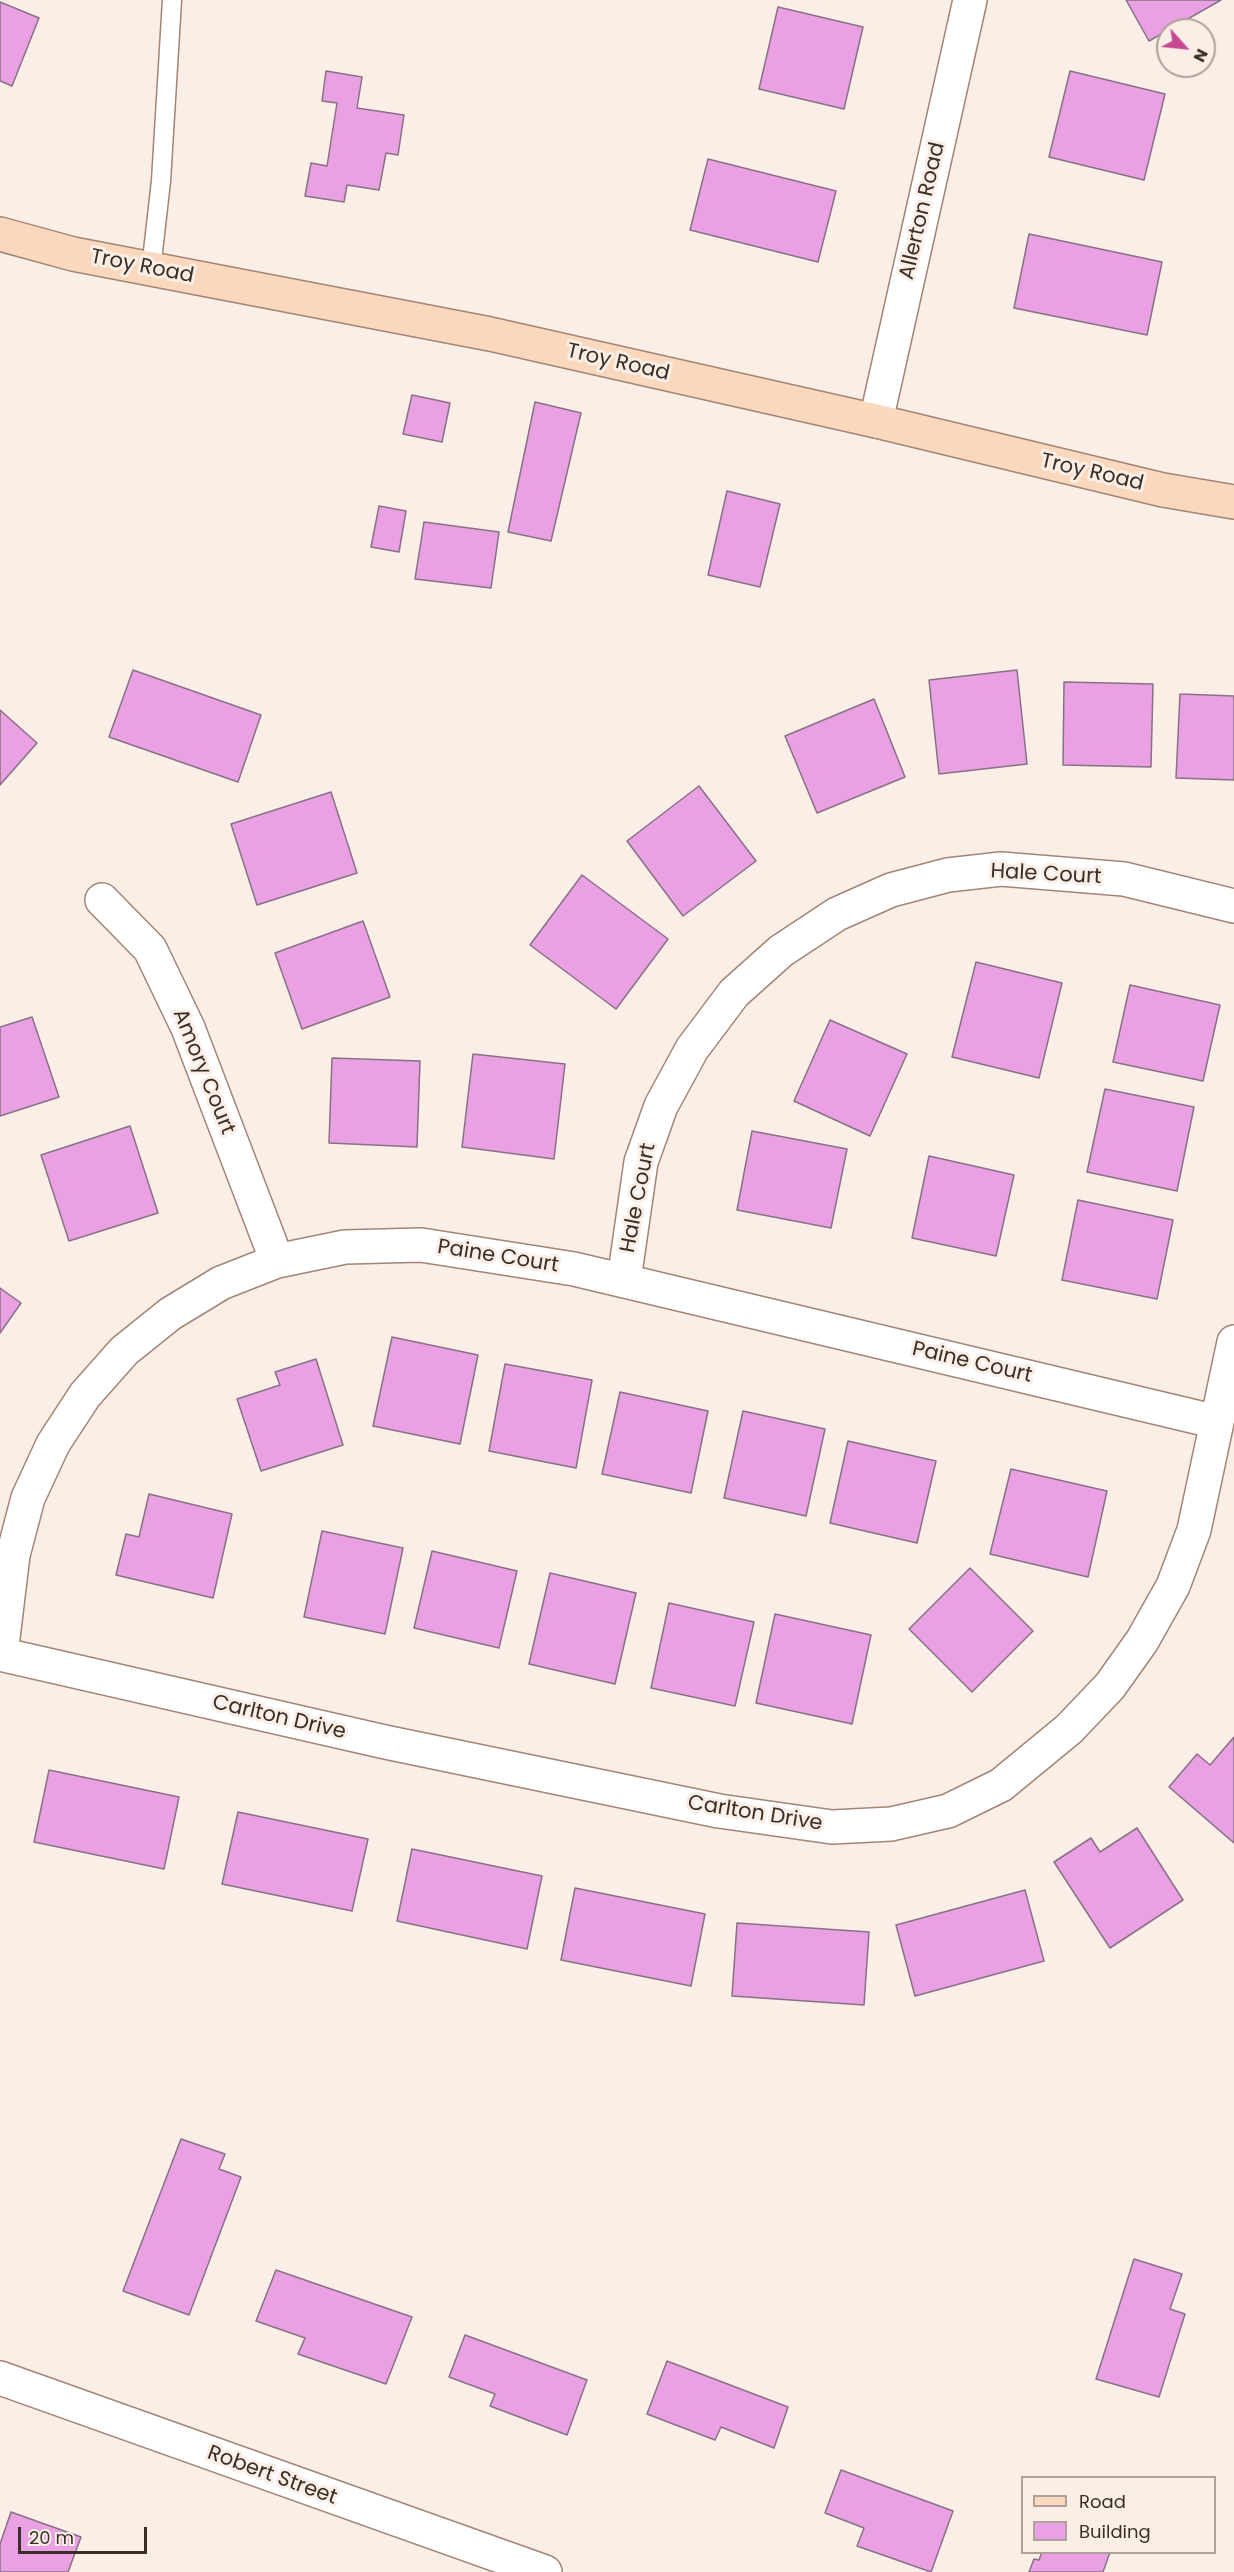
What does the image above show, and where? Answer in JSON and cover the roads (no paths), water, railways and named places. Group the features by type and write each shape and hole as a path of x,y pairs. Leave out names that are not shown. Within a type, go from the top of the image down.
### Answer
{"street":[{"name":"Allerton Road","path":"876,421 969,0"},
{"name":"Troy Road","path":"0,234 73,254 490,334 876,421 1163,490 1234,502"},
{"name":"Hale Court","path":"624,1280 641,1162 661,1106 692,1049 734,993 781,951 837,914 891,890 948,875 1001,869 1124,879 1234,906"},
{"name":"Amory Court","path":"102,900 150,949 188,1028 277,1261"},
{"name":"Paine Court","path":"1,1654 13,1555 28,1498 53,1444 85,1395 124,1351 170,1314 221,1283 277,1261 345,1247 421,1245 574,1269 1217,1422"},
{"name":"Carlton Drive","path":"1,1654 385,1742 719,1810 831,1827 891,1824 948,1811 1001,1785 1069,1728 1110,1686 1142,1641 1173,1586 1194,1530 1234,1342"},
{"name":"Robert Street","path":"0,2378 545,2572"}],"lane":[{"path":"151,269 161,181 171,0"}]}
